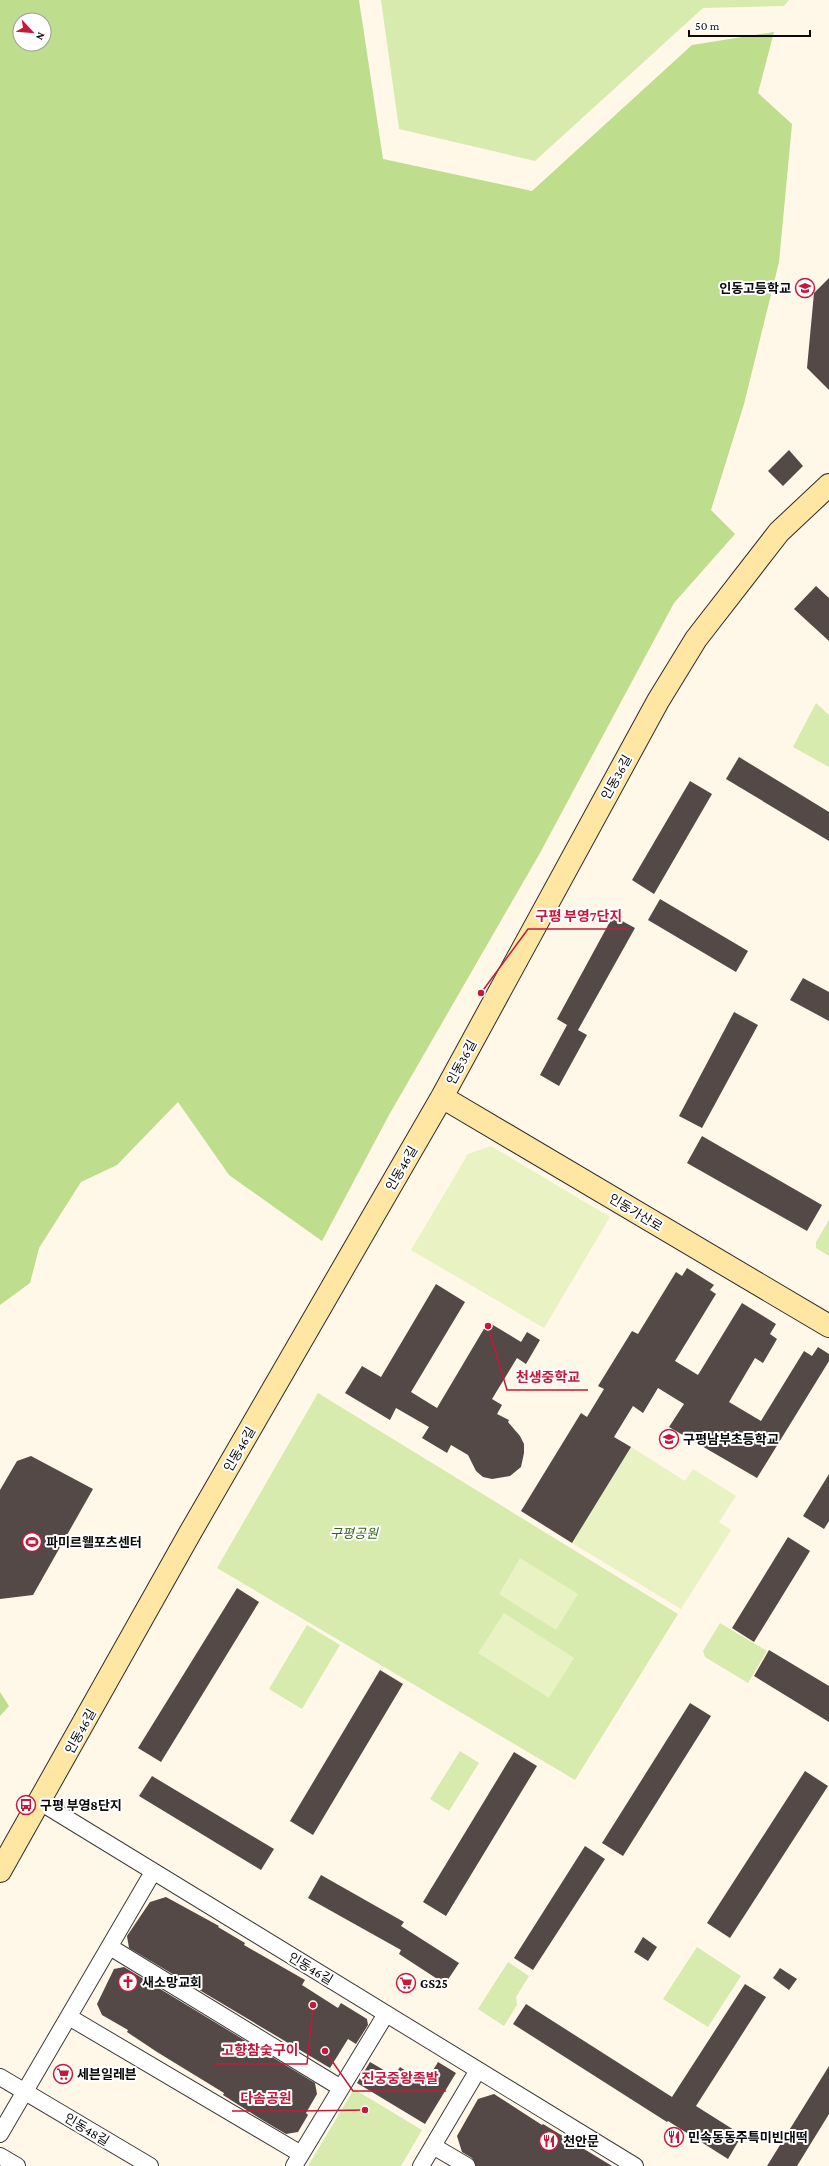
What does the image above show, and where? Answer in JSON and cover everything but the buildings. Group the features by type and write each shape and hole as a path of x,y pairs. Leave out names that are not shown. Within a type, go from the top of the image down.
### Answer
{"street":[{"name":"인동36길","path":"442,1097 654,708 696,639 779,532 829,485"},
{"name":"인동가산로","path":"442,1097 829,1326"},
{"name":"인동46길","path":"0,1871 190,1533 442,1097"},
{"name":"인동46길","path":"40,1802 635,2166"},
{"path":"0,2134 153,1872"},
{"path":"110,1946 341,2088"},
{"path":"68,2017 298,2160 386,2014"},
{"path":"421,2166 478,2070"},
{"name":"인동48길","path":"0,2077 150,2166"},
{"path":"433,2146 467,2166"},
{"path":"0,2156 17,2166"}],"green space":[{"path":"0,0 359,0 383,159 532,191 692,45 774,32 758,93 792,124 779,262 744,404 711,510 735,534 674,603 540,853 389,1115 322,1241 229,1175 178,1102 117,1165 81,1182 39,1248 30,1283 0,1305"},
{"path":"381,0 789,0 784,6 703,8 535,161 399,129"},
{"path":"816,703 829,715 829,767 793,747"},
{"path":"491,1146 610,1217 544,1328 411,1250 468,1154"},
{"path":"829,1220 829,1256 816,1248 816,1242"},
{"name":"구평공원","path":"318,1393 678,1614 575,1780 217,1568"},
{"path":"631,1447 685,1481 693,1469 736,1496 719,1522 731,1530 681,1609 572,1543"},
{"path":"520,1558 578,1594 556,1630 499,1594"},
{"path":"504,1613 574,1658 549,1698 478,1653"},
{"path":"720,1623 767,1651 748,1683 705,1657 703,1651"},
{"path":"307,1625 340,1645 302,1709 269,1689"},
{"path":"0,1692 9,1706 0,1716"},
{"path":"460,1751 479,1763 449,1811 430,1799"},
{"path":"697,1947 741,1976 708,2027 663,1999"},
{"path":"508,1962 529,1976 516,1997 517,2005 504,2026 478,2009"},
{"path":"354,2089 422,2130 401,2166 308,2166"}],"place":[{"name":"인동고등학교","path":"805,288"},
{"name":"구평 부영7단지","path":"481,993"},
{"name":"천생중학교","path":"488,1326"},
{"name":"구평남부초등학교","path":"669,1439"},
{"name":"파미르웰포츠센터","path":"32,1542"},
{"name":"구평 부영8단지","path":"26,1805"},
{"name":"새소망교회","path":"128,1982"},
{"name":"GS25","path":"406,1983"},
{"name":"고향참숯구이","path":"313,2005"},
{"name":"진궁중왕족발","path":"325,2051"},
{"name":"세븐일레븐","path":"63,2074"},
{"name":"다솜공원","path":"365,2110"},
{"name":"민속동동주특미빈대떡","path":"674,2137"},
{"name":"천안문","path":"549,2141"}]}
